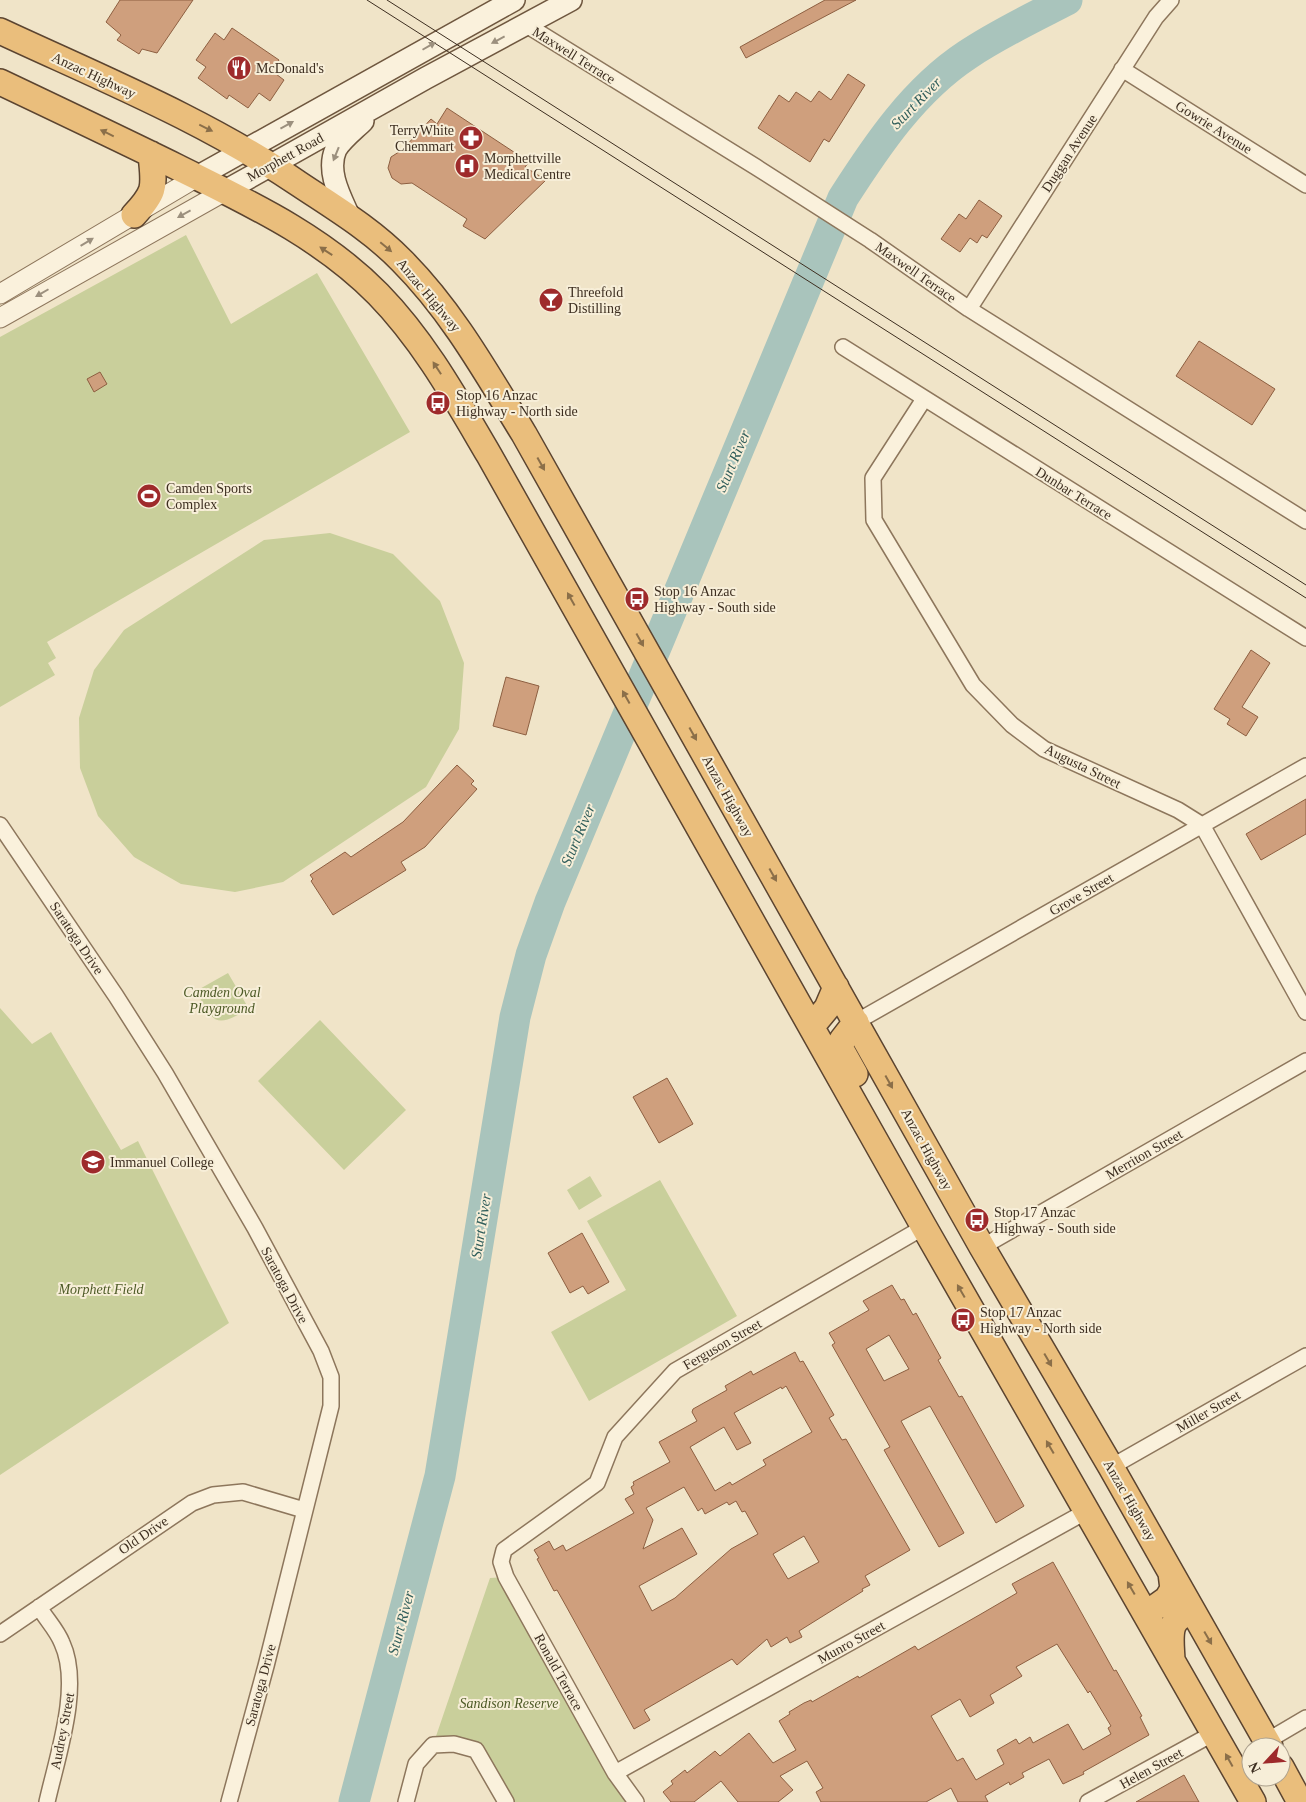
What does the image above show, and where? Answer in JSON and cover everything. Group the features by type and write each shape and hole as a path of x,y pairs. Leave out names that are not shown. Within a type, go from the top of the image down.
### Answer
{"highway":[{"name":"Anzac Highway","path":"0,31 205,128 273,164 349,216 402,261 453,320 524,434 982,1246 1111,1467 1264,1737"},
{"path":"0,82 227,190 267,212 341,260 377,293 418,340 489,456 924,1227 1253,1802"},
{"path":"134,215 150,197 153,180 151,154"},
{"path":"489,456 524,434"},
{"path":"812,1026 827,1008 836,987"},
{"path":"856,1022 842,1040 841,1049 864,1090 869,1129"},
{"path":"1146,1614 1167,1599 1173,1589 1171,1573"},
{"path":"1172,1660 1170,1635 1174,1622 1181,1614 1193,1612"},
{"path":"1291,1785 1300,1802"}],"main road":[{"name":"Morphett Road","path":"197,177 514,0"},
{"name":"Morphett Road","path":"227,190 379,104 571,0"},
{"path":"349,216 338,190 332,164 337,148 379,104"}],"street":[{"name":"Duggan Avenue","path":"969,309 1122,69 1156,17 1171,0"},
{"name":"Maxwell Terrace","path":"525,24 704,134 853,230 969,309 1306,521"},
{"name":"Gowrie Avenue","path":"1122,69 1306,185"},
{"name":"Morphett Road","path":"0,294 197,177"},
{"name":"Morphett Road","path":"0,318 227,190"},
{"name":"Dunbar Terrace","path":"843,347 1306,638"},
{"name":"Augusta Street","path":"924,399 873,478 874,520 973,685 1012,725 1044,749 1178,810 1202,826 1306,1012"},
{"name":"Grove Street","path":"856,1022 1306,766"},
{"name":"Saratoga Drive","path":"0,825 116,996 165,1073 254,1228 321,1350 332,1377 331,1406 266,1666 229,1802"},
{"name":"Merriton Street","path":"982,1246 1306,1061"},
{"name":"Ferguson Street","path":"514,1540 598,1483 615,1437 675,1371 924,1227"},
{"name":"Miller Street","path":"1111,1467 1306,1356"},
{"name":"Old Drive","path":"0,1634 192,1503 213,1495 243,1492 304,1510"},
{"name":"Munro Street","path":"615,1773 1087,1511"},
{"name":"Ronald Terrace","path":"514,1540 504,1550 501,1562 506,1577 615,1773 636,1802"},
{"name":"Audrey Street","path":"39,1607 63,1643 71,1683 66,1718 47,1802"},
{"path":"1278,1737 1306,1718"},
{"name":"Helen Street","path":"1088,1802 1214,1733"},
{"path":"406,1802 416,1764 432,1745 454,1744 476,1750 506,1802"}],"green space":[{"name":"Camden Sports Complex","path":"186,235 231,324 317,273 410,432 47,642 56,658 48,663 55,675 0,707 0,337"},
{"path":"330,533 393,554 440,601 464,663 459,729 426,787 283,882 235,892 181,884 134,857 98,816 80,768 79,718 94,670 124,630 264,540"},
{"name":"Camden Oval Playground","path":"228,973 249,1009 222,1021 216,1020 211,1016 196,991"},
{"name":"Morphett Field","path":"0,1008 32,1044 51,1032 121,1150 138,1141 229,1323 0,1475"},
{"path":"320,1020 406,1110 344,1170 258,1081"},
{"path":"590,1176 602,1196 579,1210 567,1190"},
{"path":"660,1180 737,1316 589,1401 551,1332 626,1290 587,1221"},
{"name":"Sandison Reserve","path":"506,1577 636,1802 506,1802 476,1750 433,1745 490,1578"}],"building":[{"path":"120,0 193,0 157,53 142,49 139,54 117,40 121,35 106,22"},
{"path":"825,0 856,0 746,58 740,47"},
{"name":"McDonald's","path":"232,28 279,60 272,71 284,80 270,101 259,93 248,108 229,95 227,99 198,78 206,67 196,60 215,33 224,40"},
{"path":"848,74 865,85 829,142 824,139 810,162 758,128 779,95 789,102 796,92 811,102 819,91 831,100"},
{"path":"447,108 529,162 525,167 546,180 485,239 463,226 467,219 412,183 401,184 392,178 388,168 391,157 402,150 431,119 437,124"},
{"path":"979,200 1002,216 987,238 982,235 977,243 970,238 960,252 941,239 959,214 966,219"},
{"path":"1199,341 1275,389 1252,425 1176,376"},
{"path":"100,372 107,384 94,392 87,379"},
{"path":"1251,650 1270,663 1242,707 1258,717 1246,736 1227,724 1230,719 1214,709"},
{"path":"506,677 539,686 526,735 493,726"},
{"path":"457,765 474,781 471,784 477,789 425,847 401,862 406,870 333,915 311,881 313,879 310,875 345,852 351,857 403,822"},
{"path":"1306,799 1306,834 1261,860 1246,834"},
{"path":"667,1078 693,1124 659,1143 633,1097"},
{"path":"582,1233 609,1282 588,1294 583,1286 570,1293 548,1253"},
{"path":"892,1285 901,1300 904,1299 913,1315 916,1313 941,1358 938,1360 959,1397 962,1396 1024,1506 996,1523 930,1406 901,1421 964,1533 939,1547 884,1450 890,1447 832,1345 835,1343 829,1333 869,1310 863,1301","holes":["889,1335 909,1369 884,1381 866,1349"]},
{"path":"795,1352 800,1362 803,1361 834,1415 829,1418 842,1440 846,1439 910,1550 865,1576 870,1585 799,1631 802,1637 790,1643 787,1637 771,1647 767,1639 737,1665 732,1659 644,1710 650,1720 634,1729 557,1590 554,1591 534,1550 549,1541 554,1550 563,1545 566,1551 634,1513 625,1499 634,1494 631,1487 634,1485 633,1482 670,1462 659,1442 697,1421 692,1412 693,1409 727,1390 725,1386 751,1371 753,1375","holes":["786,1386 812,1432 763,1460 766,1465 732,1485 730,1482 715,1491 690,1447 724,1427 737,1450 751,1443 734,1413","684,1487 698,1511 702,1508 705,1514 727,1502 729,1505 736,1501 742,1512 745,1511 758,1534 731,1549 675,1598 652,1611 639,1586 697,1554 682,1528 643,1549 653,1520 646,1508","804,1536 819,1562 788,1579 773,1554"]},
{"path":"1053,1562 1114,1671 1116,1670 1142,1716 1140,1717 1149,1735 1083,1772 1084,1774 1063,1784 1049,1759 1022,1773 1024,1777 1010,1785 1009,1782 985,1796 988,1802 958,1802 951,1788 926,1802 821,1802 816,1792 823,1788 807,1761 780,1776 793,1790 778,1802 738,1802 721,1781 694,1802 671,1802 663,1792 673,1784 671,1781 685,1770 687,1773 715,1751 720,1756 749,1733 773,1763 796,1750 779,1721 790,1714 789,1712 804,1703 811,1700 812,1702 858,1676 859,1678 915,1646 918,1650 981,1614 1017,1593 1012,1584","holes":["1057,1644 1088,1693 1090,1691 1111,1726 1108,1728 1111,1734 1083,1750 1068,1724 1033,1743 1030,1737 1019,1744 1016,1739 997,1750 1004,1764 976,1780 963,1758 957,1761 931,1716 960,1699 970,1717 994,1703 990,1695 1022,1676 1016,1667"]},
{"path":"1184,1775 1199,1802 1136,1802"}],"waterway":[{"name":"Sturt River","path":"354,1802 440,1476 515,1017 531,955 550,902 843,198 869,158 898,120 913,102 948,69 979,47 1067,0"}],"tram line":[{"path":"367,0 1306,598"},
{"path":"387,0 1306,585"}],"place":[{"name":"McDonald's","path":"239,68"},
{"name":"TerryWhite Chemmart","path":"471,138"},
{"name":"Morphettville Medical Centre","path":"467,166"},
{"name":"Threefold Distilling","path":"551,300"},
{"name":"Stop 16 Anzac Highway - North side","path":"438,403"},
{"name":"Camden Sports Complex","path":"149,496"},
{"name":"Stop 16 Anzac Highway - South side","path":"637,599"},
{"name":"Immanuel College","path":"93,1162"},
{"name":"Stop 17 Anzac Highway - South side","path":"977,1220"},
{"name":"Stop 17 Anzac Highway - North side","path":"963,1320"}]}
